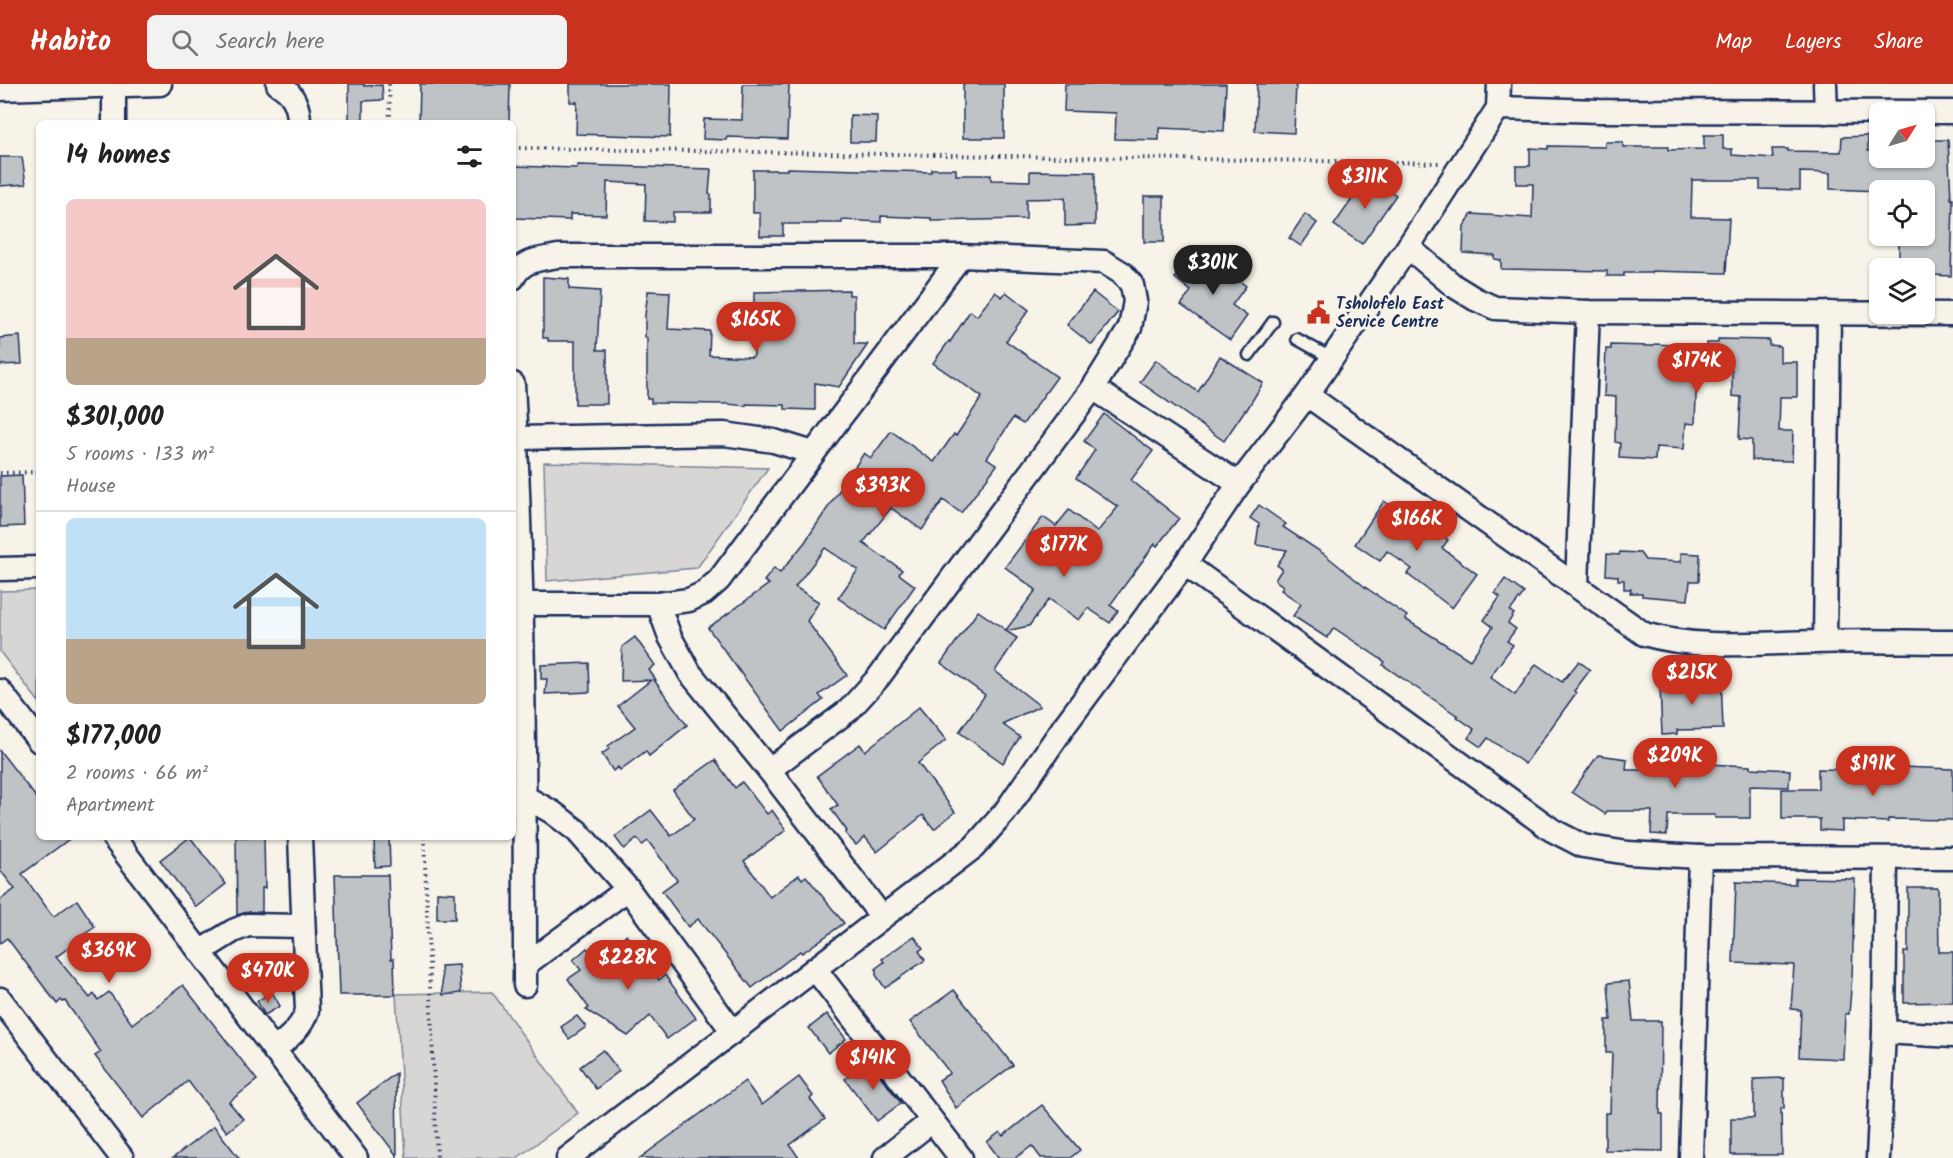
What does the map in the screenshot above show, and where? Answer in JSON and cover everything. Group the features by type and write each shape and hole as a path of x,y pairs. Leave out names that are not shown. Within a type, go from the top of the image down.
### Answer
{"street":[{"path":"0,89 160,84"},
{"path":"278,84 292,93 300,120"},
{"path":"568,1158 974,847 1005,812 1065,725 1185,564 1239,484 1333,359 1498,108 1499,84"},
{"path":"1825,84 1826,112"},
{"path":"114,86 114,120"},
{"path":"1498,108 1600,111 1953,112"},
{"path":"1408,247 1454,286 1496,308 1588,312 1953,314"},
{"path":"516,272 518,268 530,261 558,256 961,256 1104,262 1122,273 1132,285 1135,301 1130,328 1093,388 878,678 849,710 769,770"},
{"path":"520,604 658,604 689,600 704,593 719,580 961,256"},
{"path":"1577,585 1588,312"},
{"path":"1825,641 1829,314"},
{"path":"1093,388 1239,484"},
{"path":"1307,395 1644,634 1668,641 1703,645 1825,641 1953,642"},
{"path":"628,890 525,975 525,796 516,438 724,434 774,441 813,453"},
{"path":"1185,564 1552,830 1583,846 1628,853 1700,857 1953,858"},
{"path":"0,569 36,568"},
{"path":"658,604 670,637 690,673 769,770 882,918"},
{"path":"0,691 36,737"},
{"path":"525,796 552,812 577,831 628,890 733,1032"},
{"path":"115,840 356,1158"},
{"path":"274,1050 293,1034 303,1022 307,1011 300,840"},
{"path":"1691,1158 1700,857"},
{"path":"1878,1158 1884,1032 1886,859"},
{"path":"201,951 233,931 248,925 303,926"},
{"path":"815,969 961,1158"},
{"path":"0,999 123,1158"},
{"path":"1884,1032 1953,1036"},
{"path":"885,1158 932,1121"}],"lane":[{"path":"1249,355 1273,322"},
{"path":"1297,339 1333,359"}],"path":[{"path":"389,84 390,120"},
{"path":"516,148 1462,164"},
{"path":"0,473 36,472"},
{"path":"424,840 437,1158"}],"shaded area":[{"path":"544,462 768,468 697,568 547,581"},
{"path":"36,590 36,698 0,652 0,591"},
{"path":"492,992 578,1113 517,1158 406,1158 396,994"}],"building":[{"path":"349,84 382,85 383,100 363,101 363,120 349,120"},
{"path":"420,84 510,84 509,120 419,120"},
{"path":"570,84 671,84 670,137 576,134 577,102 570,102"},
{"path":"743,84 789,84 787,139 727,137 726,140 703,139 704,119 742,120"},
{"path":"963,84 1004,84 1004,138 963,138"},
{"path":"1065,84 1226,84 1224,131 1159,128 1159,140 1115,139 1116,113 1064,111"},
{"path":"1257,84 1296,84 1294,133 1255,131"},
{"path":"850,115 877,116 876,142 850,142"},
{"path":"1704,135 1723,135 1723,149 1732,149 1732,155 1773,158 1772,149 1841,152 1842,137 1868,136 1869,168 1935,168 1935,140 1948,140 1951,199 1953,199 1951,276 1935,275 1935,258 1899,258 1899,246 1935,246 1935,180 1869,180 1869,191 1830,189 1830,173 1800,172 1800,190 1760,189 1760,180 1692,180 1691,217 1729,218 1726,273 1652,271 1652,273 1624,273 1624,276 1607,276 1607,271 1501,269 1501,260 1494,259 1494,255 1463,253 1464,226 1472,214 1532,218 1533,184 1516,184 1516,166 1530,166 1530,148 1605,147 1605,142 1623,142 1623,147 1668,147 1668,150 1704,149"},
{"path":"0,157 22,157 26,184 0,186"},
{"path":"578,165 711,169 709,194 711,194 711,212 673,212 673,222 645,221 646,184 607,182 606,215 570,214 570,220 516,218 516,166 577,168"},
{"path":"787,168 931,172 931,169 956,169 956,175 991,175 991,180 1030,181 1030,171 1095,172 1095,225 1065,226 1065,198 1026,199 1026,219 931,221 931,218 881,216 881,222 842,220 842,223 783,224 783,236 760,236 760,213 753,213 753,170 787,170"},
{"path":"1368,176 1396,195 1362,244 1334,225"},
{"path":"1144,196 1164,196 1164,242 1144,242"},
{"path":"1305,214 1317,223 1301,246 1289,238"},
{"path":"1192,255 1208,267 1213,261 1246,286 1232,305 1247,316 1230,340 1181,305 1191,291 1175,278"},
{"path":"543,277 569,279 569,289 600,291 597,350 607,350 607,404 575,404 575,341 548,341 548,338 543,338"},
{"path":"849,290 849,295 854,295 854,344 868,344 839,387 815,383 815,410 785,409 785,405 651,403 651,399 647,399 645,315 648,291 670,292 668,329 710,331 709,355 752,357 754,355 754,292"},
{"path":"995,292 1002,297 1006,292 1029,310 1006,341 1057,377 1023,424 1013,418 987,458 997,465 961,513 943,500 922,530 891,508 863,543 902,570 899,574 915,586 884,630 838,598 858,570 825,548 795,587 819,602 807,621 847,675 819,695 823,700 783,731 708,628 769,584 764,581 774,568 780,573 805,542 864,453 871,458 891,431 934,462 954,434 956,436 982,397 933,363 970,311 977,316"},
{"path":"1093,292 1118,312 1092,345 1067,325"},
{"path":"20,336 22,364 0,365 0,338"},
{"path":"1718,339 1769,340 1769,345 1780,346 1780,362 1797,362 1797,397 1780,397 1779,431 1793,431 1792,461 1752,460 1752,440 1739,439 1741,397 1732,396 1732,371 1697,370 1695,424 1686,423 1684,449 1656,447 1655,460 1619,458 1620,443 1615,442 1616,397 1604,396 1606,349 1611,349 1611,345 1652,346 1655,344 1707,347 1707,343 1718,343"},
{"path":"1220,356 1263,383 1224,441 1140,382 1156,360 1198,392"},
{"path":"1104,414 1153,451 1131,480 1179,518 1157,546 1155,544 1110,605 1118,611 1110,623 1088,608 1079,620 1049,599 1029,626 1006,631 1017,638 995,671 1040,706 1002,724 1020,737 1003,763 959,732 985,695 941,663 978,611 1006,630 1036,590 1005,567 1043,517 1056,526 1069,510 1097,532 1118,507 1076,478 1095,450 1084,441"},
{"path":"22,475 24,526 0,527 0,476"},
{"path":"1384,501 1393,507 1397,502 1448,540 1442,548 1477,574 1452,608 1407,574 1412,569 1387,551 1380,561 1355,544"},
{"path":"1259,505 1286,524 1283,527 1324,554 1365,587 1407,616 1405,619 1470,660 1493,627 1484,620 1500,597 1495,593 1505,579 1524,593 1510,611 1514,614 1508,623 1516,629 1507,641 1513,645 1490,677 1515,695 1536,664 1562,682 1579,661 1590,670 1525,764 1488,738 1481,747 1468,738 1474,729 1383,665 1385,662 1334,628 1327,638 1293,616 1301,604 1281,590 1283,586 1275,580 1282,569 1277,565 1287,550 1256,545 1259,524 1250,518"},
{"path":"1620,552 1640,553 1645,560 1681,562 1681,553 1700,554 1699,581 1690,581 1688,600 1630,593 1631,589 1624,589 1624,580 1618,580 1618,576 1606,575 1607,554 1619,555"},
{"path":"635,637 655,665 649,670 656,680 654,680 687,725 649,756 646,751 620,770 618,767 613,771 602,754 609,749 608,746 635,727 618,706 651,680 621,681 622,647"},
{"path":"589,663 590,692 545,694 547,679 541,679 541,665"},
{"path":"1701,675 1721,675 1723,729 1677,730 1677,734 1662,735 1660,686 1702,685"},
{"path":"919,707 946,740 918,763 955,812 934,829 923,815 877,852 865,837 856,845 845,833 847,831 831,809 838,805 817,776 860,744 865,751"},
{"path":"0,751 36,797 36,840 68,840 22,874 52,915 54,916 77,900 95,927 56,957 90,998 94,994 98,1000 109,992 132,1024 183,985 257,1080 229,1102 243,1119 227,1132 188,1081 143,1118 95,1056 101,1052 65,1001 61,1000 57,1004 7,938 0,943 0,900 15,889 0,870"},
{"path":"1598,755 1627,759 1626,770 1670,770 1669,765 1706,764 1790,770 1789,787 1750,786 1750,818 1668,815 1667,835 1651,834 1652,811 1607,811 1605,814 1572,792"},
{"path":"715,760 735,788 742,782 767,814 772,810 786,830 744,861 770,897 799,875 802,879 806,876 844,923 802,953 800,951 752,988 698,919 688,927 662,891 677,880 648,841 642,845 637,839 624,849 615,837 651,810 671,836 694,819 673,790"},
{"path":"1899,767 1953,769 1953,820 1888,819 1888,822 1842,820 1842,831 1820,830 1820,819 1782,819 1782,789 1818,789 1818,769 1899,771"},
{"path":"186,840 192,840 226,884 196,907 160,860"},
{"path":"236,840 264,840 265,888 262,888 262,912 237,915"},
{"path":"374,840 389,840 390,866 375,867"},
{"path":"335,875 388,875 391,959 394,959 395,995 339,995"},
{"path":"1795,878 1855,879 1852,977 1849,1014 1845,1014 1843,1059 1799,1057 1801,1010 1791,1009 1794,965 1733,963 1736,882 1795,884"},
{"path":"1908,888 1938,888 1939,952 1953,952 1953,1002 1904,1003 1904,952 1908,952"},
{"path":"437,892 455,893 455,919 437,919"},
{"path":"626,935 659,980 665,975 696,1018 667,1039 650,1016 628,1036 586,1010 589,1008 568,979 581,970 573,960 587,948 595,957"},
{"path":"914,936 923,948 919,951 925,960 885,988 876,975 876,968 884,962 882,959"},
{"path":"459,965 461,993 443,995 441,966"},
{"path":"1629,981 1633,1021 1661,1021 1660,1114 1663,1114 1663,1151 1605,1150 1605,1113 1610,1113 1612,1053 1606,1053 1606,1020 1611,1020 1608,983"},
{"path":"954,990 1013,1065 956,1108 939,1080 950,1073 910,1022"},
{"path":"272,992 280,1006 265,1015 257,1001"},
{"path":"827,1014 846,1039 828,1053 809,1028"},
{"path":"577,1016 586,1027 569,1039 561,1027"},
{"path":"603,1050 619,1071 596,1089 580,1067"},
{"path":"869,1061 901,1103 877,1121 845,1079"},
{"path":"396,1073 397,1156 357,1103"},
{"path":"799,1077 813,1096 810,1099 825,1119 790,1145 799,1158 640,1158 745,1081 762,1105"},
{"path":"1784,1078 1784,1108 1781,1108 1782,1155 1731,1155 1731,1118 1754,1118 1754,1079"},
{"path":"1042,1105 1080,1150 1070,1158 1041,1158 1032,1146 1015,1158 999,1158 987,1142 1000,1132 1003,1136"},
{"path":"214,1126 239,1158 173,1158"}],"place":[{"name":"Tsholofelo East Service Centre","path":"1318,313"}]}
